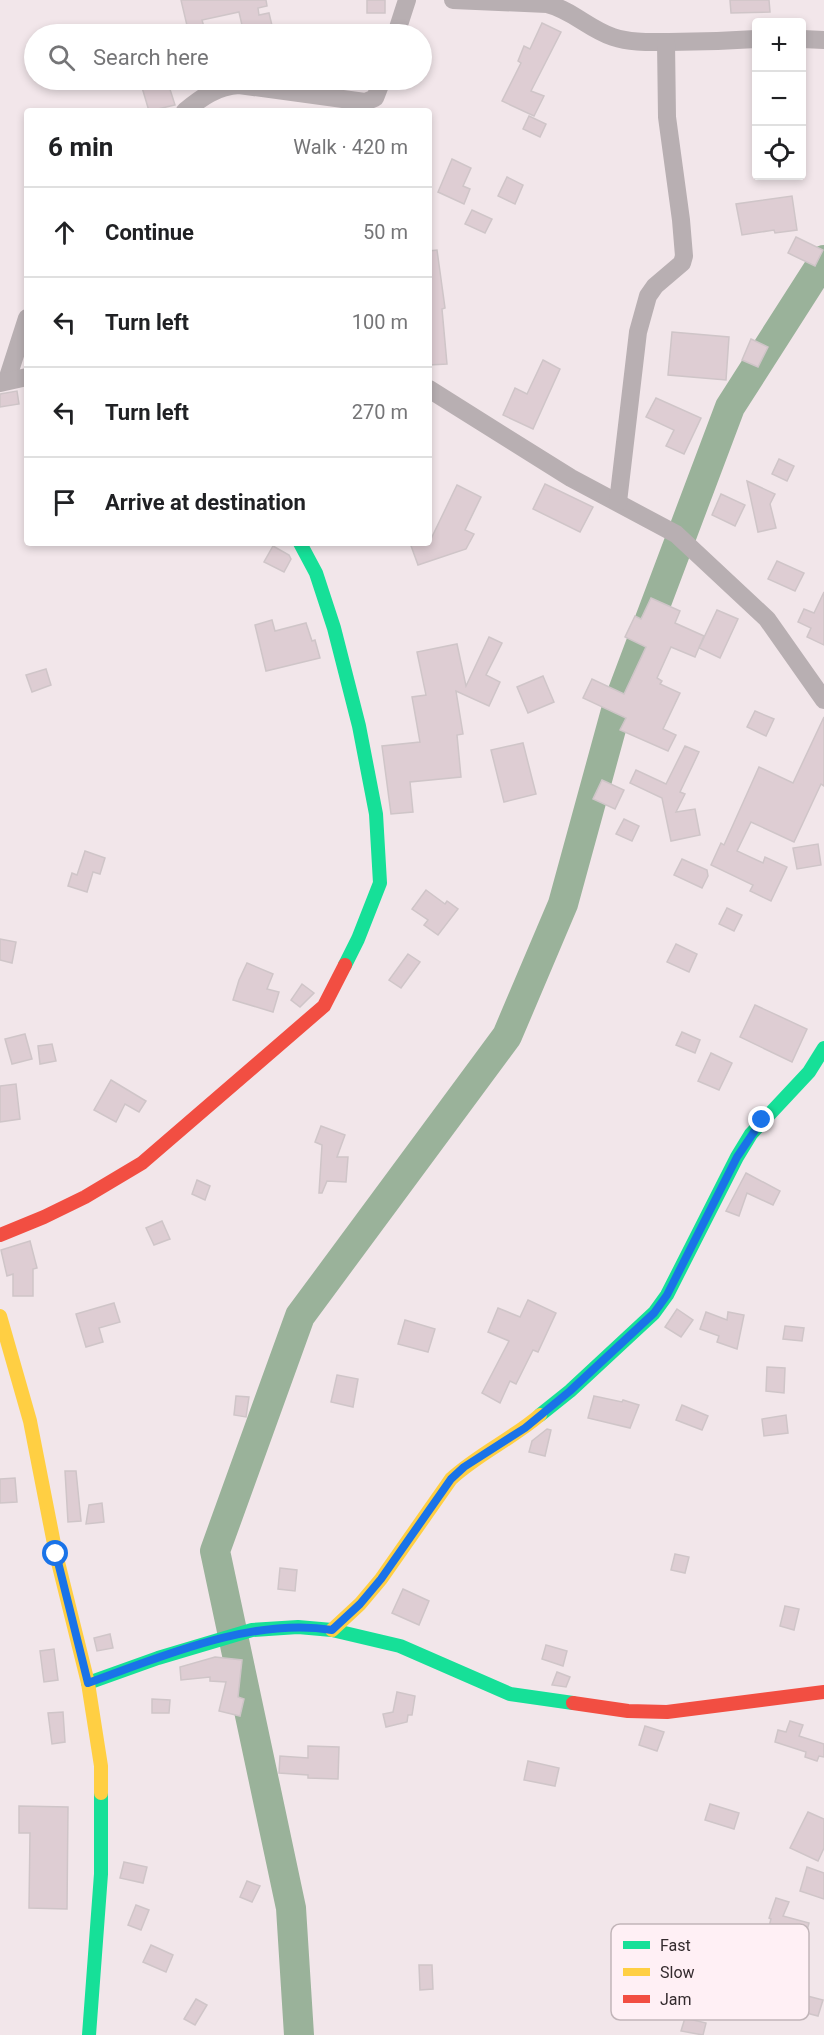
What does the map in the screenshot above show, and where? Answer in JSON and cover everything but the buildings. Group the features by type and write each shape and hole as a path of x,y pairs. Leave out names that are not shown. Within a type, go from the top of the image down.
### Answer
{"street":[{"path":"399,24 407,0"},
{"path":"453,0 547,4 559,7 613,37 637,42 715,42 752,39"},
{"path":"806,39 824,40"},
{"path":"618,502 638,332 648,296 655,286 682,263 684,256 667,117 666,42"},
{"path":"188,108 216,90"},
{"path":"276,90 365,102 375,98 378,90"},
{"path":"4,382 24,326"},
{"path":"4,382 24,378"},
{"path":"432,391 571,478 676,534 767,619 824,700"},
{"path":"0,1235 75,1202 142,1163 324,1006 358,939 380,883 376,814 359,726 334,628 316,573 302,546"},
{"path":"332,1630 360,1604 381,1579 451,1479 464,1467 525,1428 570,1391 654,1313 667,1295 751,1134 809,1072 824,1048"},
{"path":"0,1316 30,1421 56,1554 88,1683 101,1766 101,1874 89,2035"},
{"path":"88,1683 158,1658 252,1630 298,1626 332,1630 400,1646 510,1694 628,1711 667,1712 824,1692"}],"waterway":[{"path":"299,2035 291,1908 215,1551 300,1316 507,1036 563,904 617,707 730,407 824,260"}],"traffic: fast":[{"path":"302,546 316,573 334,628 359,726 376,814 380,883 345,965"},
{"path":"540,1415 570,1391 654,1313 667,1295 751,1134 809,1072 824,1048"},
{"path":"88,1683 158,1658 252,1630 298,1627 332,1630 400,1646 510,1694 573,1703"},
{"path":"89,2035 101,1874 101,1793"}],"traffic: slow":[{"path":"0,1316 30,1421 56,1554 88,1683 101,1766 101,1793"},
{"path":"332,1630 360,1604 381,1579 451,1479 540,1415"}],"traffic: jam":[{"path":"0,1235 85,1197 142,1163 324,1006 345,965"},
{"path":"573,1703 628,1711 667,1712 824,1692"}],"route":[{"path":"56,1554 88,1683 158,1658 252,1630 298,1626 332,1630 360,1604 381,1579 451,1479 464,1467 525,1428 570,1391 654,1313 667,1295 737,1157 762,1120"}]}
